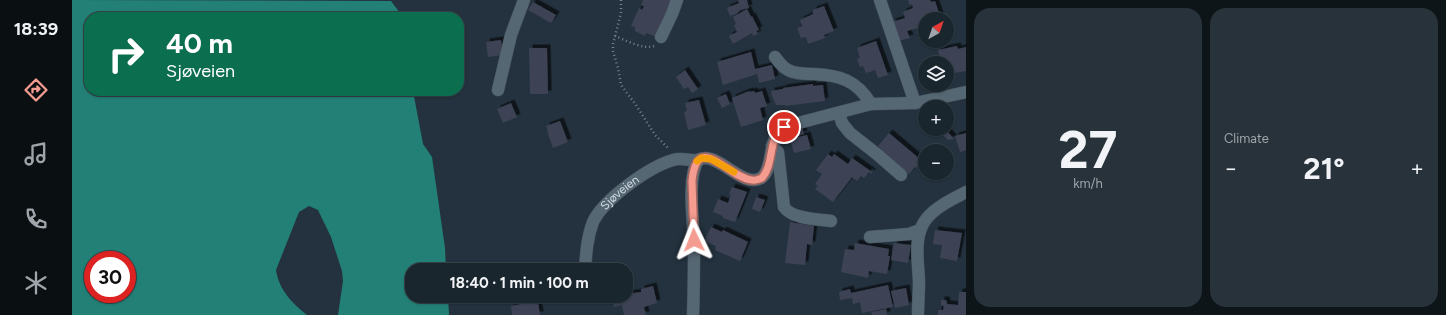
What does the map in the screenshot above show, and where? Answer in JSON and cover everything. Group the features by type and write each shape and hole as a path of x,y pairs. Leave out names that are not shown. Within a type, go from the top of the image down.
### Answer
{"street":[{"path":"498,90 510,35 524,0"},
{"path":"661,37 677,0"},
{"path":"880,0 915,103"},
{"path":"775,57 781,65 789,71 796,73 828,74 846,79 862,91 871,104"},
{"name":"Sjøveien","path":"585,263 586,249 589,236 594,221 599,213 627,186 660,164 675,159 711,159 746,178 757,180 762,178 767,169 772,146 778,132 784,127 871,104 915,103 966,92"},
{"path":"839,113 845,128 901,175"},
{"path":"772,146 778,152 784,207 786,210 794,215 831,221"},
{"path":"693,315 694,240 692,181 693,172 698,160"},
{"path":"918,315 918,239 920,230 932,213 966,192"},
{"path":"870,237 909,234 920,230"}],"path":[{"path":"621,0 621,13 613,51 621,85 655,135 670,150 675,159"},
{"path":"615,36 648,48 655,45 661,37"}],"shaded area":[{"path":"72,0 391,1 399,12 84,12 84,96 414,96 423,144 432,157 445,248 446,263 405,263 405,303 448,303 449,315 338,315 343,281 342,271 331,237 318,210 309,206 299,212 276,270 283,290 296,306 307,315 72,315"}],"building":[{"path":"643,0 674,0 657,37 646,33 645,36 635,31 635,27 631,26 639,8 642,10 644,6 641,5"},
{"path":"738,0 747,0 749,8 740,10 738,13 730,16 727,8 739,3"},
{"path":"908,0 935,1 939,12 918,12 918,28 907,31 910,38 898,41 892,22 905,18 903,12 913,8 912,4 910,5"},
{"path":"533,2 556,15 551,23 528,10"},
{"path":"824,6 834,31 824,35 825,38 808,44 806,37 801,38 797,28 802,26 800,20 813,14 813,10"},
{"path":"747,9 759,30 756,31 758,34 753,36 752,33 733,44 729,36 737,32 733,17"},
{"path":"501,40 503,55 488,57 486,42"},
{"path":"876,41 888,75 878,78 875,70 866,73 863,66 860,67 857,59 860,58 857,48"},
{"path":"957,46 958,49 966,47 966,71 954,73 954,56 939,56 938,50 954,48"},
{"path":"529,48 547,48 548,94 530,94"},
{"path":"751,52 755,69 772,65 775,79 759,83 757,74 723,85 717,62"},
{"path":"685,70 698,89 692,93 688,87 684,89 676,77"},
{"path":"813,84 813,86 823,85 825,101 785,106 776,105 772,96 771,91"},
{"path":"749,91 754,91 755,93 762,91 767,106 760,108 763,120 741,127 732,98"},
{"path":"726,94 730,104 722,108 717,98"},
{"path":"699,100 706,125 688,130 684,112 687,111 685,103"},
{"path":"511,103 517,117 503,123 497,109"},
{"path":"560,121 568,142 553,148 546,126"},
{"path":"802,127 804,134 792,138 790,130"},
{"path":"889,133 918,157 918,166 916,168 915,167 909,174 878,146"},
{"path":"966,133 966,150 960,152 955,136"},
{"path":"807,135 811,149 794,153 790,139"},
{"path":"944,136 951,136 954,139 948,140"},
{"path":"828,154 832,157 834,154 848,164 852,158 872,172 871,174 869,172 864,178 861,176 857,181 852,177 833,202 815,189 818,186 815,184 822,174 816,170"},
{"path":"732,187 747,192 735,222 723,218 723,216 713,212 718,199 728,203 731,195 729,194"},
{"path":"756,197 765,200 760,212 752,209"},
{"path":"790,222 814,226 812,245 807,244 805,265 785,263"},
{"path":"711,227 722,232 723,230 748,242 740,261 715,250 716,246 704,241"},
{"path":"935,230 962,233 957,261 940,258 942,245 933,244"},
{"path":"855,243 889,249 888,256 890,256 887,274 869,271 868,278 841,272 845,249 854,250"},
{"path":"894,243 911,245 908,263 891,260"},
{"path":"888,285 893,307 862,313 860,302 853,304 852,298 840,300 839,292 850,289 851,293"},
{"path":"653,286 657,303 644,307 646,315 624,315 622,305 614,307 613,303 633,303 633,293 641,292 641,289"},
{"path":"906,288 909,305 895,308 891,291"},
{"path":"959,292 966,292 966,315 938,315 938,310 943,310 944,306 941,305 941,300 946,300 947,304 958,305"},
{"path":"538,303 540,315 512,315 511,306"},
{"path":"886,309 887,315 872,315 871,312"}],"slow traffic":[{"path":"697,161 701,158 711,159 719,162 734,172"}],"route":[{"path":"694,240 692,181 695,164 698,160 701,158 711,159 719,162 737,174 752,180 757,180 765,175 770,162 772,146 775,138 780,129 784,127"}]}
